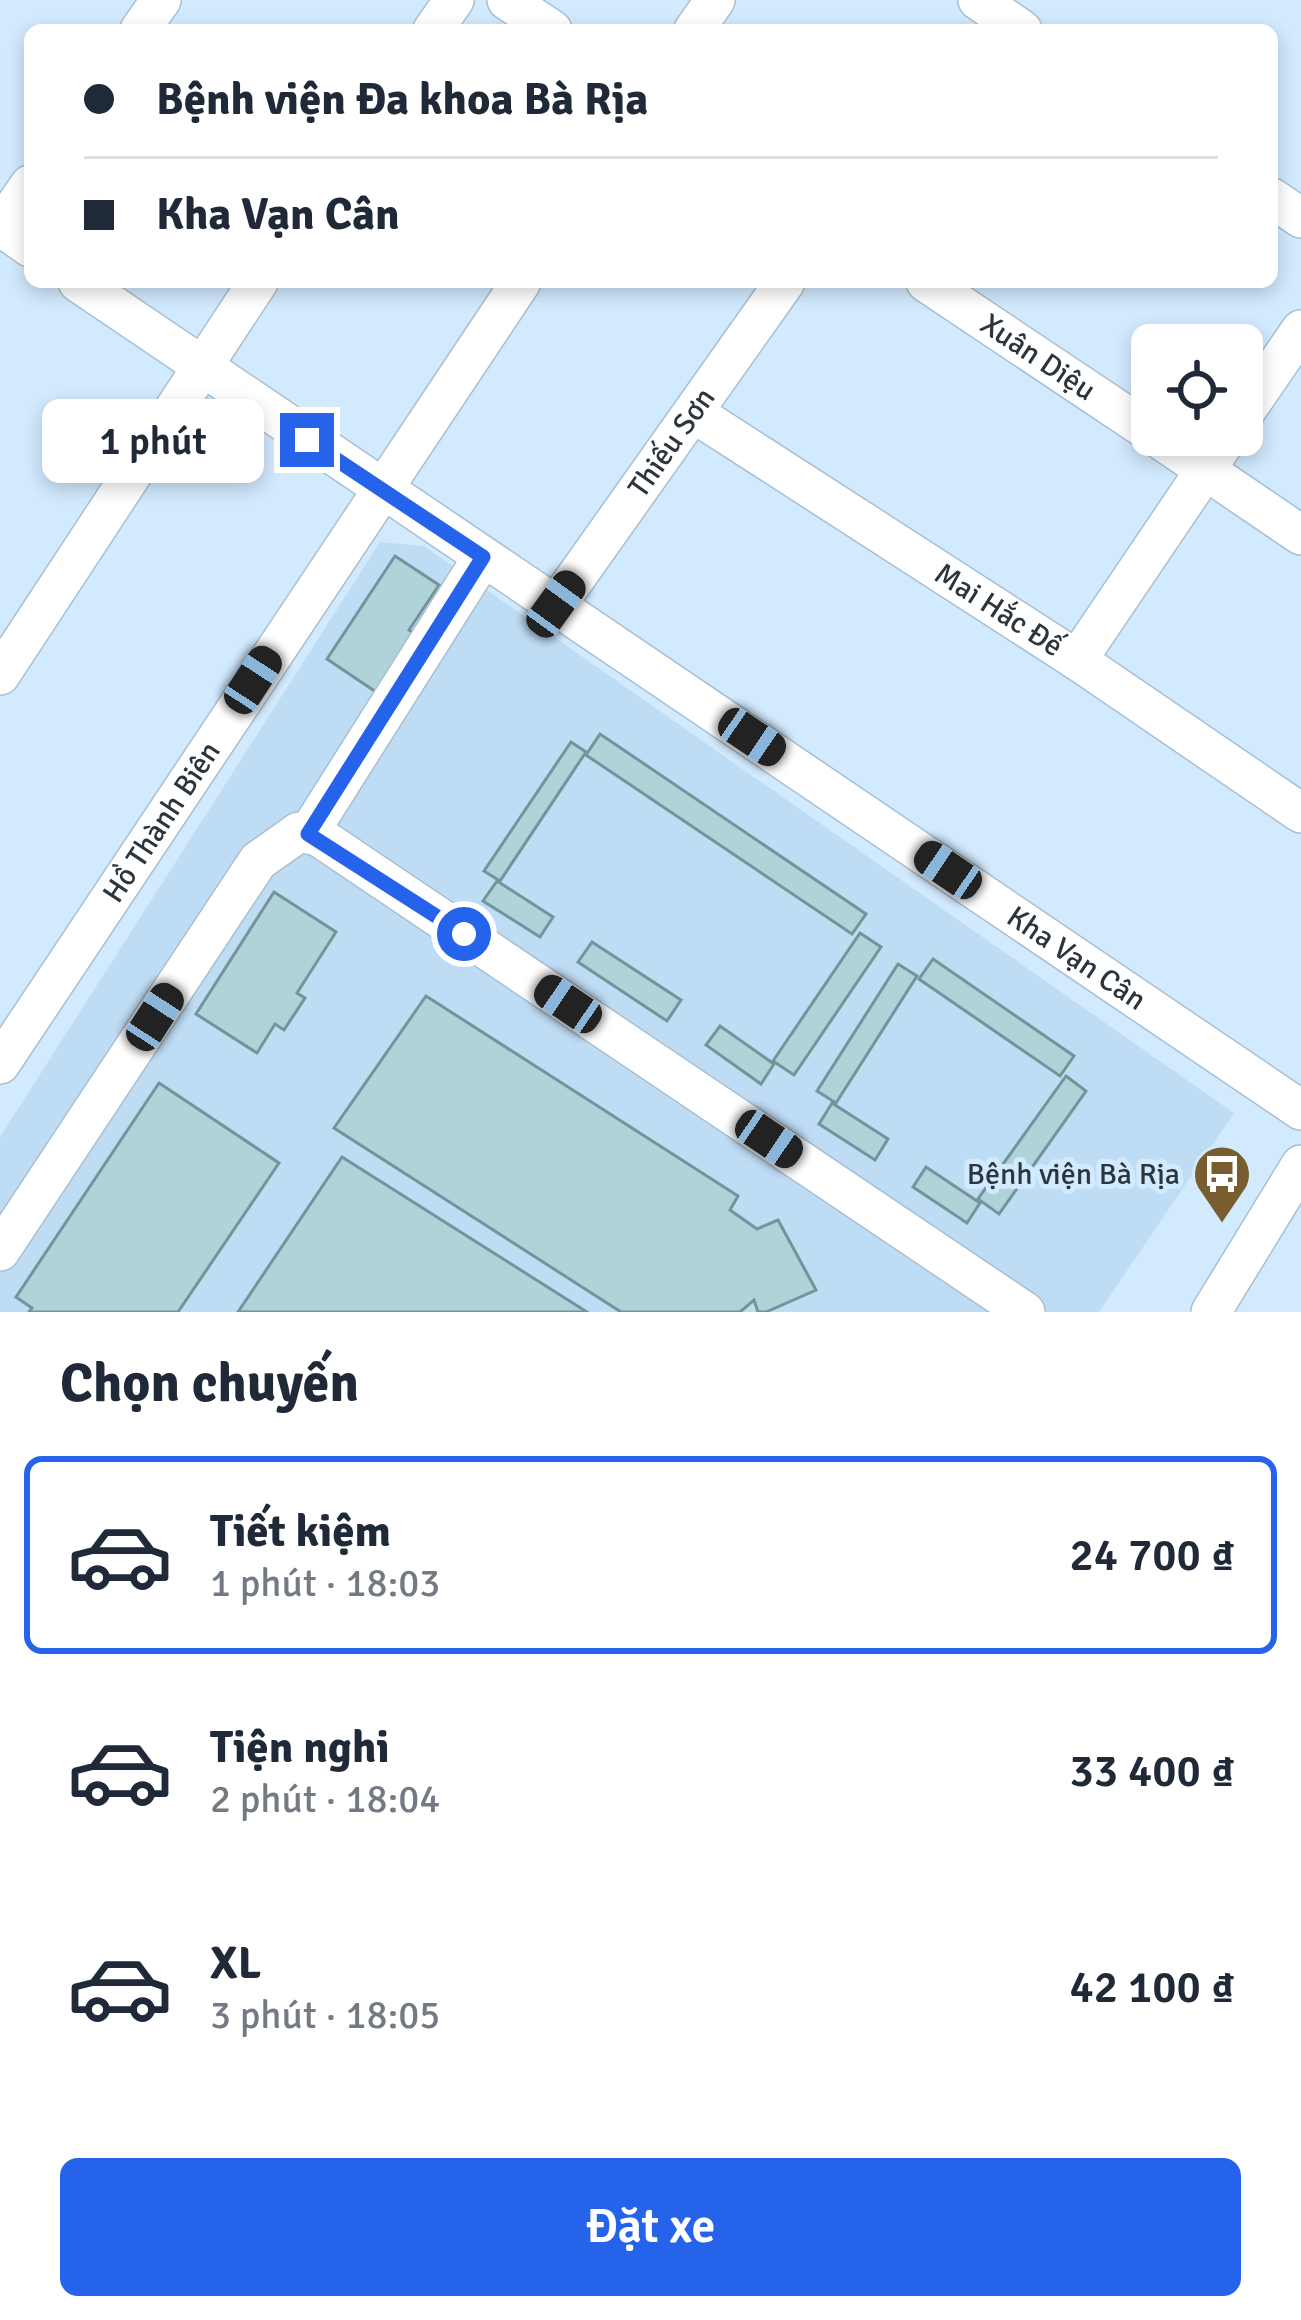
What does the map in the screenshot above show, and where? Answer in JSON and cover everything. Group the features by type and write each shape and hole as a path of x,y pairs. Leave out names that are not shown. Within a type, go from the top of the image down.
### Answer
{"street":[{"path":"506,0 542,24"},
{"path":"978,0 1013,24"},
{"path":"0,227 24,193"},
{"name":"Kha Vạn Cân","path":"86,288 1301,1110"},
{"path":"0,675 254,288"},
{"name":"Hồ Thành Biên","path":"0,1064 517,288"},
{"name":"Thiếu Sơn","path":"556,604 781,288"},
{"name":"Xuân Diệu","path":"935,288 1131,419"},
{"path":"1263,385 1301,330"},
{"name":"Mai Hắc Đế","path":"694,413 1077,660 1301,813"},
{"name":"Xuân Diệu","path":"1186,456 1301,535"},
{"path":"1077,660 1214,456"},
{"path":"308,834 483,557"},
{"path":"0,1252 258,861 283,839 308,834 1025,1312"},
{"path":"1210,1312 1301,1165"}],"shaded area":[{"path":"380,542 424,546 1234,1113 1099,1312 0,1312 0,1137"}],"building":[{"path":"395,556 439,585 409,630 414,633 385,698 327,659"},
{"path":"600,734 866,914 852,934 586,755"},
{"path":"571,742 586,752 500,881 484,871"},
{"path":"497,881 553,917 540,937 483,901"},
{"path":"274,892 336,932 297,993 305,998 284,1030 275,1024 257,1053 196,1014"},
{"path":"860,933 881,947 794,1075 773,1061"},
{"path":"592,942 681,1000 667,1021 578,962"},
{"path":"933,959 1074,1056 1060,1076 919,979"},
{"path":"898,964 917,976 836,1103 817,1091"},
{"path":"426,996 738,1196 730,1210 757,1229 778,1220 816,1290 766,1312 758,1312 754,1300 740,1312 621,1312 334,1128"},
{"path":"720,1026 774,1064 761,1084 706,1045"},
{"path":"1066,1076 1086,1091 999,1214 978,1199"},
{"path":"159,1083 279,1163 178,1312 29,1312 32,1308 16,1297"},
{"path":"832,1103 888,1139 875,1160 819,1124"},
{"path":"342,1157 587,1312 238,1312"},
{"path":"926,1167 980,1203 967,1223 913,1187"}],"place":[{"name":"Bệnh viện Bà Rịa","path":"1222,1225"}],"route":[{"path":"307,440 483,557 316,814 308,834 318,836 464,934"}]}
